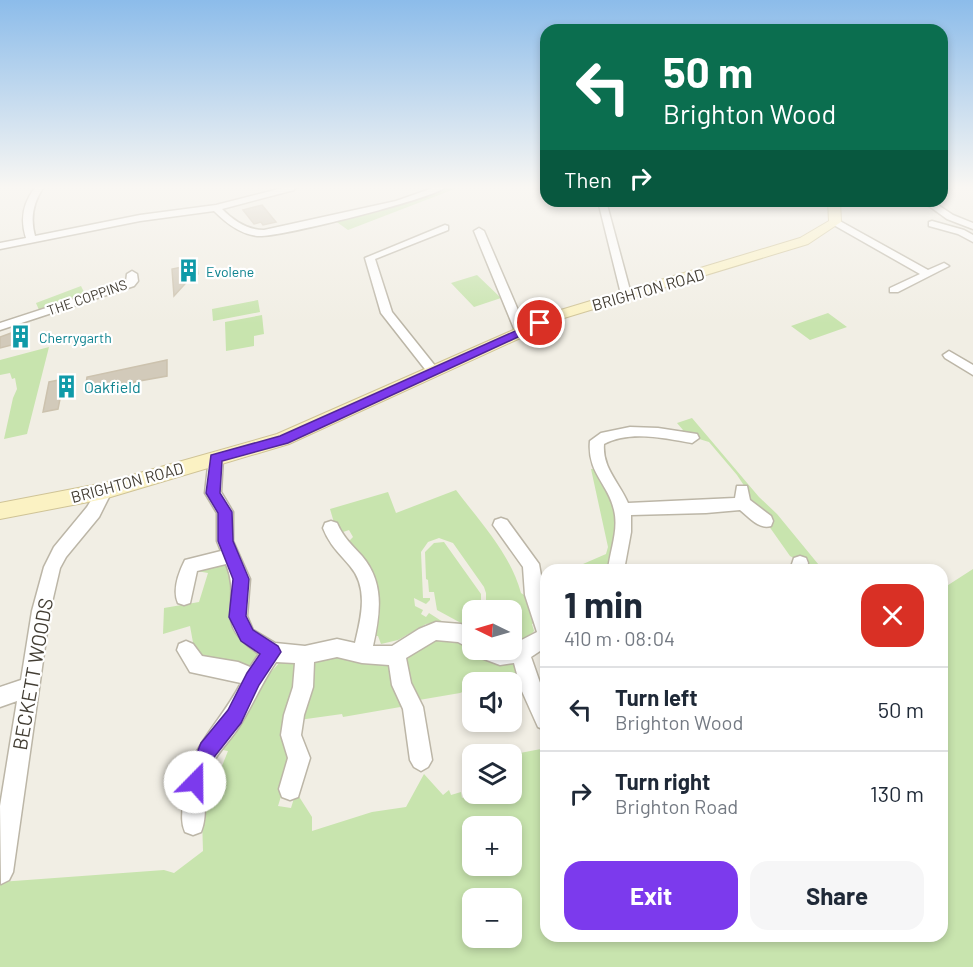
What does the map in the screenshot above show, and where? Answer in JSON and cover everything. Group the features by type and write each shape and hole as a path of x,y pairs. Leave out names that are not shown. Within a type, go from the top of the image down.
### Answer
{"street":[{"path":"29,233 31,239"},
{"path":"0,246 61,233"},
{"path":"431,233 370,258 387,313 432,370"},
{"path":"480,233 521,331"},
{"path":"610,233 626,294"},
{"name":"BRIGHTON ROAD","path":"0,511 104,491 284,439 432,370 559,315 804,241 817,233"},
{"path":"857,233 901,256 926,273"},
{"path":"898,284 944,266"},
{"name":"THE COPPINS","path":"0,327 130,284 133,281 132,274"},
{"path":"949,355 973,370"},
{"path":"617,564 623,531 622,509 614,491 600,472 597,462 597,441 617,434 664,432 692,438"},
{"path":"216,458 213,493 225,512 225,541 241,579 237,603 238,617 247,636 272,652 305,655 337,648 362,654 387,656 396,654 425,635 436,631 462,634"},
{"name":"BECKETT WOODS","path":"1,873 41,611 52,567 60,552 93,512 104,491"},
{"path":"622,509 706,507 742,496 765,521"},
{"path":"501,525 531,564 534,576 534,595 540,613"},
{"path":"331,528 340,547 358,563 371,591 372,610 362,654"},
{"path":"184,597 187,574 191,565 231,556"},
{"path":"522,653 540,641"},
{"path":"186,650 197,664 238,672 253,679"},
{"path":"193,824 195,782 208,749 234,717 253,679 272,652"},
{"path":"396,654 402,685 413,707 421,760"},
{"path":"290,789 298,758 291,735 294,715 303,687 305,655"},
{"path":"522,660 540,709"},
{"path":"0,696 29,687"}],"green space":[{"path":"477,275 501,298 474,307 451,283"},
{"path":"81,286 84,292 81,298 39,310 36,303"},
{"path":"258,300 260,312 213,321 212,309"},
{"path":"828,313 847,327 810,340 791,326"},
{"path":"262,315 264,334 254,336 254,346 226,351 225,322"},
{"path":"49,347 27,434 4,439 17,389 15,378 12,379 10,373 0,375 0,360"},
{"path":"692,418 818,564 804,564 790,556 766,522 751,506 747,490 737,475 709,442 676,432 683,430 677,423"},
{"path":"591,469 594,469 617,510 612,564 583,564 606,554 608,547"},
{"path":"456,490 502,551 521,593 530,599 536,622 532,624 534,631 529,637 522,640 522,600 486,600 484,587 453,543 439,538 428,542 421,552 423,598 430,598 430,600 426,604 414,598 415,606 423,610 421,614 426,617 429,613 443,622 426,624 398,640 381,644 378,636 373,636 348,542 353,537 349,530 340,533 335,526 330,509 388,492 396,513"},
{"path":"444,542 481,594 481,600 462,600 462,624 437,610 434,592 429,592 425,552 434,543"},
{"path":"221,565 229,566 237,634 260,654 250,668 207,662 194,648 190,626 163,634 164,608 199,602 208,573 197,571"},
{"path":"973,569 973,967 0,967 0,882 164,870 174,873 203,851 201,786 208,769 220,771 228,751 218,749 256,688 282,660 297,662 291,764 278,806 291,808 295,795 298,795 312,817 312,831 372,812 406,807 424,774 443,795 449,790 451,795 461,792 462,804 522,804 522,753 540,749 540,942 948,942 948,585"},
{"path":"455,639 462,643 462,660 502,660 515,665 518,672 462,672 462,692 419,700 413,692 404,657 429,640"},
{"path":"325,655 391,665 406,706 343,717 342,714 299,720 313,661"}],"building":[{"path":"197,264 198,274 193,275 174,296 172,269"},
{"name":"Cherrygarth","path":"22,329 27,341 0,348 0,337"},
{"name":"Oakfield","path":"167,360 167,376 134,382 134,390 124,393 124,385 85,391 87,377"},
{"path":"64,379 58,409 43,412 49,382"}],"place":[{"name":"Evolene","path":"188,271"},
{"name":"Cherrygarth","path":"21,337"},
{"name":"Oakfield","path":"66,386"}],"route":[{"path":"195,782 208,749 234,717 253,679 272,652 247,636 238,617 237,603 241,579 225,541 227,519 225,512 214,498 216,458 284,439 540,323"}]}
